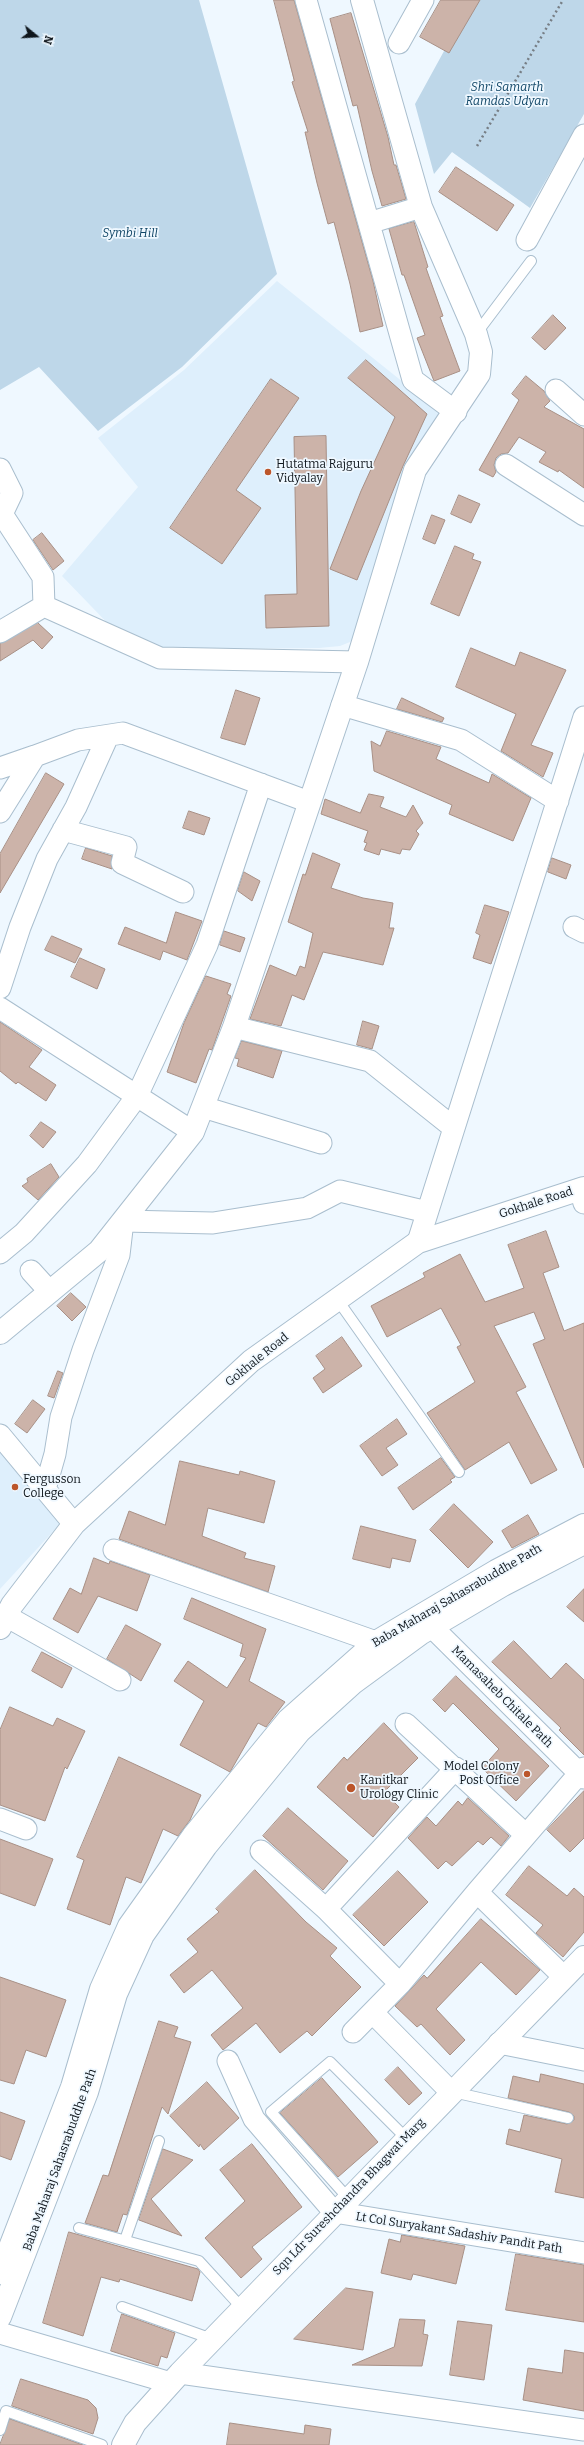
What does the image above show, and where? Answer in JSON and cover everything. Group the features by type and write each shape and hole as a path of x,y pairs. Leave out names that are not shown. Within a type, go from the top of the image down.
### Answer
{"street":[{"path":"306,0 413,380 456,412"},
{"path":"0,1333 99,1251 193,1132 234,1027 357,662 416,470 456,412 479,374 481,352 476,334 421,207 362,0"},
{"path":"400,43 423,0"},
{"path":"527,240 584,135"},
{"path":"369,223 421,207"},
{"path":"556,390 584,415"},
{"path":"506,465 584,515"},
{"path":"0,469 12,493 2,514 43,577 44,606"},
{"path":"44,606 160,658 357,662"},
{"path":"0,632 44,606"},
{"path":"342,705 461,740 558,801"},
{"path":"418,1242 583,726"},
{"path":"0,768 78,740 123,733 309,802"},
{"path":"0,988 20,927 47,859 76,807 108,736"},
{"path":"0,812 35,756"},
{"path":"0,1253 24,1233 87,1164 137,1096 207,945 261,784"},
{"path":"63,830 126,847 122,863 183,892"},
{"path":"0,1008 193,1132"},
{"path":"234,1027 370,1061 454,1128"},
{"path":"203,1107 321,1143"},
{"path":"123,1221 213,1223 307,1208 340,1191 427,1212"},
{"name":"Gokhale Road","path":"3,1622 12,1605 74,1524 251,1361 418,1242 583,1194"},
{"path":"45,1489 55,1454 61,1417 83,1350 119,1255 123,1221"},
{"path":"31,1271 50,1292"},
{"path":"0,1435 74,1524"},
{"name":"Baba Maharaj Sahasrabuddhe Path","path":"0,2273 72,2087 101,1989 129,1926 193,1836 235,1797 300,1731 427,1620 496,1571 584,1525"},
{"name":"Baba Maharaj Sahasrabuddhe Path","path":"0,2317 87,2092 116,1994 143,1934 206,1846 235,1797 288,1720 376,1642 503,1586 584,1543"},
{"path":"114,1550 376,1642"},
{"name":"Mamasaheb Chitale Path","path":"427,1620 582,1773"},
{"path":"3,1622 120,1680"},
{"path":"406,1724 456,1768 526,1835"},
{"path":"326,1909 456,1768"},
{"path":"354,2032 400,1984 476,1892 582,1773"},
{"path":"0,1819 26,1829"},
{"path":"261,1851 326,1909 400,1984"},
{"path":"476,1892 564,1977"},
{"name":"Sqn Ldr Sureshchandra Bhagwat Marg","path":"123,2445 135,2423 175,2378 406,2138 584,1957"},
{"path":"373,2013 452,2092"},
{"path":"499,2043 584,2060"},
{"path":"228,2061 254,2119 341,2205"},
{"name":"Lt Col Suryakant Sadashiv Pandit Path","path":"341,2205 584,2253"},
{"path":"0,2333 175,2378 584,2430"}],"lane":[{"path":"476,334 531,261"},
{"path":"337,1299 459,1472"},
{"path":"341,2205 271,2112 330,2062 406,2138"},
{"path":"452,2092 568,2118"},
{"path":"124,2240 159,2141"},
{"path":"79,2228 199,2261 242,2308"},
{"path":"122,2307 212,2339"},
{"path":"0,2430 6,2411 102,2445"}],"path":[{"path":"477,146 563,0"}],"shaded area":[{"name":"Hutatma Rajguru Vidyalay","path":"277,281 444,415 359,631 350,642 340,646 319,648 171,649 143,645 117,633 62,576 138,487 98,438 184,370"},
{"name":"Fergusson College","path":"0,1450 60,1524 0,1589"}],"green space":[{"name":"Symbi Hill","path":"0,0 199,0 277,274 182,367 98,431 39,367 0,390"},
{"name":"Shri Samarth Ramdas Udyan","path":"472,0 584,0 584,114 530,208 452,152 434,174 415,104"}],"building":[{"path":"274,0 294,0 373,281 383,326 360,332 350,284 334,222 328,224 317,183 305,132 308,132 292,82 294,81"},
{"path":"441,0 480,0 449,53 420,37"},
{"path":"351,13 388,137 394,165 396,165 406,199 382,206 372,171 357,105 353,106 330,19"},
{"path":"456,167 514,205 497,231 439,192"},
{"path":"414,222 428,267 426,268 443,316 440,317 460,371 434,381 417,338 425,335 404,275 402,275 389,229"},
{"path":"553,315 566,328 545,350 532,338"},
{"path":"366,360 427,414 403,466 357,580 330,569 361,491 395,417 348,378"},
{"path":"526,376 544,391 550,401 544,407 584,429 584,488 559,470 558,472 539,462 546,452 519,437 508,453 501,454 496,458 494,465 496,472 493,477 479,470 519,400 512,394"},
{"path":"271,379 299,398 236,490 261,508 222,564 170,528"},
{"path":"326,436 329,626 266,628 265,595 297,594 294,437"},
{"path":"459,495 480,504 471,523 451,514"},
{"path":"432,515 445,520 435,544 423,539"},
{"path":"42,533 64,561 53,570 33,540"},
{"path":"455,546 474,554 472,559 481,562 459,616 431,604"},
{"path":"38,623 53,637 42,649 33,640 0,661 0,644"},
{"path":"471,648 515,666 520,652 566,670 531,745 553,753 543,777 501,751 516,714 456,687"},
{"path":"236,690 260,698 245,745 221,738"},
{"path":"402,698 444,718 442,722 397,709"},
{"path":"387,731 441,747 436,759 489,783 492,774 531,798 513,841 449,814 452,805 374,771 371,741 380,746"},
{"path":"46,773 64,784 0,893 0,854"},
{"path":"369,794 384,797 380,807 406,817 413,805 423,823 416,831 419,834 410,850 402,849 400,854 381,849 379,855 364,850 367,843 364,842 368,831 321,814 325,799 360,813"},
{"path":"189,811 210,818 204,835 183,828"},
{"path":"86,848 112,856 112,869 82,859"},
{"path":"313,853 340,864 331,888 363,898 393,903 389,928 394,928 383,965 323,952 304,1000 292,995 281,1026 250,1019 270,965 296,976 300,966 305,968 313,933 288,922 303,874 305,875"},
{"path":"552,858 571,865 566,879 548,872"},
{"path":"244,872 260,881 252,901 238,891"},
{"path":"485,905 509,912 491,964 473,958 480,935 476,933"},
{"path":"176,912 202,921 187,960 163,951 160,960 118,944 125,927 166,943"},
{"path":"224,931 245,938 240,952 220,945"},
{"path":"52,936 82,949 75,963 45,950"},
{"path":"80,958 105,969 97,989 71,977"},
{"path":"206,976 231,984 227,994 231,996 212,1050 209,1049 196,1083 167,1072 184,1023"},
{"path":"363,1021 379,1026 372,1049 357,1045"},
{"path":"0,1022 42,1050 29,1067 56,1085 46,1101 18,1082 16,1084 0,1071"},
{"path":"242,1041 282,1051 273,1078 237,1066 239,1059 235,1058"},
{"path":"41,1122 56,1132 43,1148 30,1136"},
{"path":"51,1164 59,1177 38,1200 22,1186 28,1182 27,1179"},
{"path":"546,1231 559,1267 543,1273 564,1331 584,1323 584,1468 533,1344 545,1339 534,1312 494,1326 526,1387 516,1392 557,1470 531,1484 509,1442 465,1470 427,1413 475,1382 457,1347 461,1345 441,1308 387,1337 371,1306 425,1277 423,1273 460,1254 485,1302 524,1288 508,1245"},
{"path":"71,1293 86,1307 72,1321 57,1306"},
{"path":"342,1337 362,1366 323,1393 313,1378 325,1369 316,1356"},
{"path":"58,1371 63,1373 54,1398 48,1396"},
{"path":"33,1400 45,1409 27,1433 15,1424"},
{"path":"397,1419 407,1434 386,1448 398,1465 382,1476 360,1446"},
{"path":"441,1458 455,1477 450,1480 452,1482 413,1510 398,1488"},
{"path":"180,1461 239,1475 240,1471 275,1481 264,1523 208,1508 202,1536 246,1553 244,1558 275,1566 268,1592 119,1539 129,1511 165,1525"},
{"path":"454,1504 493,1542 468,1568 430,1530"},
{"path":"528,1515 539,1534 512,1548 502,1531"},
{"path":"361,1526 416,1540 410,1562 392,1558 390,1568 353,1559"},
{"path":"94,1558 109,1564 110,1561 150,1575 137,1611 98,1596 78,1633 53,1619 70,1588 81,1594"},
{"path":"584,1589 584,1622 567,1607"},
{"path":"192,1598 266,1629 249,1681 285,1702 266,1727 258,1723 230,1772 180,1745 204,1701 174,1681 188,1661 227,1688 246,1658 240,1656 243,1644 184,1619"},
{"path":"126,1625 161,1644 141,1681 107,1659"},
{"path":"514,1641 551,1679 566,1663 584,1680 584,1755 559,1730 561,1728 492,1662"},
{"path":"42,1652 72,1668 62,1688 32,1671"},
{"path":"456,1676 549,1766 516,1801 482,1768 499,1749 453,1703 445,1712 433,1700"},
{"path":"10,1707 53,1726 57,1718 85,1731 67,1769 65,1767 45,1821 0,1805 0,1730"},
{"path":"384,1723 418,1758 384,1792 399,1807 373,1837 317,1787 344,1757 347,1760"},
{"path":"119,1757 201,1795 190,1820 178,1836 163,1829 141,1883 126,1877 110,1925 67,1909 84,1860 77,1857"},
{"path":"584,1791 584,1838 570,1852 547,1830"},
{"path":"468,1798 509,1836 501,1846 491,1837 483,1845 478,1841 452,1866 446,1861 438,1869 408,1838 427,1817 436,1826 458,1801 462,1805"},
{"path":"288,1808 348,1861 323,1890 263,1836"},
{"path":"0,1839 53,1859 35,1906 0,1893"},
{"path":"529,1866 567,1896 574,1888 584,1897 584,1932 563,1957 536,1933 543,1925 506,1895"},
{"path":"255,1870 306,1922 337,1948 330,1956 361,1987 312,2036 307,2031 280,2053 256,2023 223,2050 211,2035 243,2008 212,1970 184,1993 170,1975 198,1952 187,1939 219,1912 216,1909"},
{"path":"398,1871 428,1902 384,1946 353,1915"},
{"path":"481,1919 540,1970 516,1995 481,1962 436,2009 465,2040 450,2055 421,2024 417,2027 395,2006 424,1975 427,1978"},
{"path":"0,1977 66,2000 46,2057 26,2050 14,2084 0,2080"},
{"path":"159,2021 178,2027 174,2037 191,2042 168,2114 162,2107 127,2215 123,2214 117,2232 85,2223 103,2175 108,2176"},
{"path":"398,2067 422,2093 409,2105 385,2080"},
{"path":"541,2074 584,2084 584,2198 555,2192 562,2159 506,2144 509,2129 520,2132 524,2115 567,2124 574,2120 574,2116 569,2112 508,2098 513,2076 539,2082"},
{"path":"322,2078 378,2142 338,2177 280,2113"},
{"path":"207,2082 239,2118 204,2150 200,2144 199,2147 170,2116"},
{"path":"0,2112 25,2121 11,2160 0,2156"},
{"path":"252,2144 302,2207 252,2247 262,2259 241,2278 205,2238 245,2201 220,2170"},
{"path":"163,2149 193,2160 151,2199 182,2236 139,2220"},
{"path":"69,2232 198,2269 200,2272 192,2301 120,2279 119,2282 101,2277 83,2336 43,2323"},
{"path":"402,2235 465,2246 456,2284 413,2274 411,2280 381,2273 389,2239 400,2242"},
{"path":"516,2254 584,2265 584,2322 506,2310"},
{"path":"346,2288 373,2292 363,2350 294,2339"},
{"path":"122,2314 175,2333 167,2358 161,2356 158,2366 111,2351"},
{"path":"400,2319 425,2320 423,2334 428,2335 422,2366 352,2365 394,2347"},
{"path":"458,2321 492,2325 484,2380 450,2375"},
{"path":"565,2350 584,2353 584,2411 523,2400 528,2368 562,2373"},
{"path":"21,2379 88,2400 96,2408 98,2418 93,2434 12,2406"},
{"path":"10,2419 83,2445 0,2445"},
{"path":"230,2423 304,2434 305,2425 331,2429 329,2445 227,2445"}],"place":[{"name":"Hutatma Rajguru Vidyalay","path":"268,472"},
{"name":"Fergusson College","path":"15,1487"},
{"name":"Model Colony Post Office","path":"527,1774"},
{"name":"Kanitkar Urology Clinic","path":"351,1788"}]}
